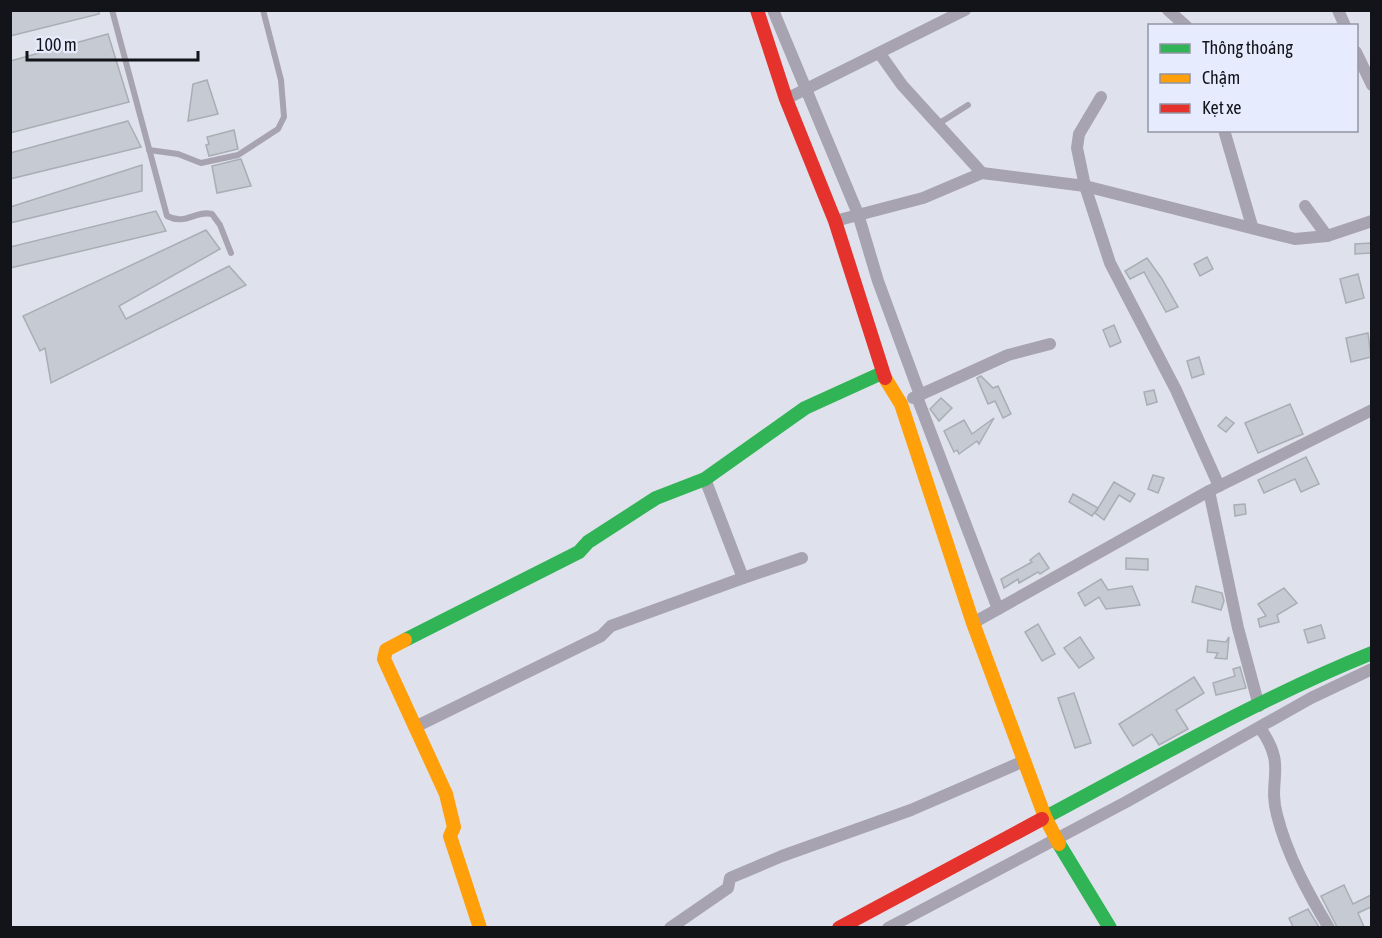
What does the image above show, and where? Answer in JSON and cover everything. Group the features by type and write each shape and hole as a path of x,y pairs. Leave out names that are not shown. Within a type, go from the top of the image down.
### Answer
{"street":[{"path":"757,10 786,99 835,221 882,373 901,404 973,623 1024,761 1055,838 1110,927"},
{"path":"773,10 804,90 858,214 878,282 951,494 998,609"},
{"path":"786,99 965,10"},
{"path":"1168,10 1184,24"},
{"path":"1338,10 1344,24"},
{"path":"880,54 902,85 981,173"},
{"path":"1358,57 1371,86"},
{"path":"1101,97 1078,134 1077,148 1085,186 1110,263 1171,380 1214,488 1238,628 1259,706"},
{"path":"1225,132 1252,226"},
{"path":"835,221 923,198 981,173 1085,186 1225,222 1252,226 1296,239 1327,236 1371,221"},
{"path":"1305,206 1327,236"},
{"path":"901,404 1008,355 1050,344"},
{"path":"480,927 450,836 454,828 448,806 416,727 384,659 386,650 579,552 588,542 656,498 705,479 790,417 882,373"},
{"path":"973,623 1214,488 1371,410"},
{"path":"705,479 743,578"},
{"path":"416,727 601,636 611,626 802,558"},
{"path":"839,927 1259,706 1335,668 1371,653"},
{"path":"888,927 1260,728 1311,698 1371,669"},
{"path":"1260,728 1270,743 1277,765 1274,802 1277,818 1295,866 1329,927"},
{"path":"670,927 728,888 730,878 782,856 911,810 1024,761"}],"lane":[{"path":"149,150 178,154 201,163 238,155 278,129 284,117 281,80 263,10"},
{"path":"112,11 167,216 187,220 204,212 212,214 220,225 231,253"},
{"path":"938,124 968,105"}],"building":[{"path":"16,10 99,10 99,14 10,36 10,12"},
{"path":"108,34 129,102 10,133 10,61"},
{"path":"207,80 218,114 188,121 193,84"},
{"path":"128,121 141,147 10,179 10,153"},
{"path":"234,130 238,149 209,156 206,145 209,144 207,137"},
{"path":"241,159 251,186 217,193 212,166"},
{"path":"142,165 142,191 10,223 10,207"},
{"path":"156,211 166,231 10,268 10,247"},
{"path":"206,230 220,249 119,306 126,319 229,266 246,285 51,383 45,348 40,351 23,316"},
{"path":"1371,243 1371,253 1355,254 1355,244"},
{"path":"1207,257 1213,269 1200,276 1194,264"},
{"path":"1147,258 1178,307 1166,312 1144,272 1130,279 1125,271"},
{"path":"1358,274 1364,298 1346,303 1340,279"},
{"path":"1114,325 1121,342 1110,347 1103,330"},
{"path":"1368,333 1371,357 1351,362 1346,338"},
{"path":"1199,357 1204,374 1192,378 1187,361"},
{"path":"981,376 993,388 998,386 1011,414 1003,418 995,401 988,404 977,378"},
{"path":"1154,390 1157,402 1147,405 1144,392"},
{"path":"941,398 952,408 939,421 930,409"},
{"path":"1290,404 1303,434 1258,453 1245,423"},
{"path":"1226,417 1234,423 1226,432 1218,426"},
{"path":"994,418 979,444 977,441 959,454 957,450 954,452 944,431 964,420 972,434"},
{"path":"1306,457 1319,484 1301,492 1295,479 1264,493 1258,480"},
{"path":"1153,475 1164,478 1158,493 1148,489"},
{"path":"1114,482 1135,494 1130,502 1119,495 1104,520 1095,513"},
{"path":"1073,494 1098,508 1092,516 1069,502"},
{"path":"1245,504 1246,514 1235,516 1234,505"},
{"path":"1039,553 1049,568 1019,583 1018,579 1004,588 1001,579 1032,562 1030,560"},
{"path":"1126,558 1148,559 1148,570 1126,569"},
{"path":"1101,579 1108,590 1132,586 1140,605 1106,609 1099,597 1085,606 1078,593"},
{"path":"1196,586 1222,593 1224,601 1221,610 1192,602"},
{"path":"1284,588 1297,603 1277,615 1279,622 1260,627 1258,619 1266,616 1258,604"},
{"path":"1038,624 1055,654 1042,661 1025,632"},
{"path":"1321,625 1325,638 1308,643 1304,630"},
{"path":"1080,637 1094,658 1079,668 1064,648"},
{"path":"1229,637 1227,659 1215,658 1218,653 1207,652 1208,640 1226,642"},
{"path":"1240,667 1246,688 1216,695 1213,683 1235,676 1233,669"},
{"path":"1194,677 1204,693 1176,710 1188,729 1159,745 1152,734 1133,746 1119,724"},
{"path":"1074,693 1091,743 1075,748 1058,698"},
{"path":"1344,885 1353,904 1371,895 1371,907 1358,913 1364,927 1337,927 1321,896"},
{"path":"1308,909 1319,927 1293,927 1289,918"}],"traffic: fast":[{"path":"405,640 579,552 588,542 656,498 705,479 805,408 882,373"},
{"path":"1042,819 1246,710 1372,653"},
{"path":"1059,844 1110,928"}],"traffic: slow":[{"path":"885,378 901,404 973,623 1045,817 1059,844"},
{"path":"405,640 386,650 384,659 446,794 454,827 450,836 480,928"}],"traffic: jam":[{"path":"757,10 786,99 835,221 885,378"},
{"path":"839,928 1042,819"}]}
